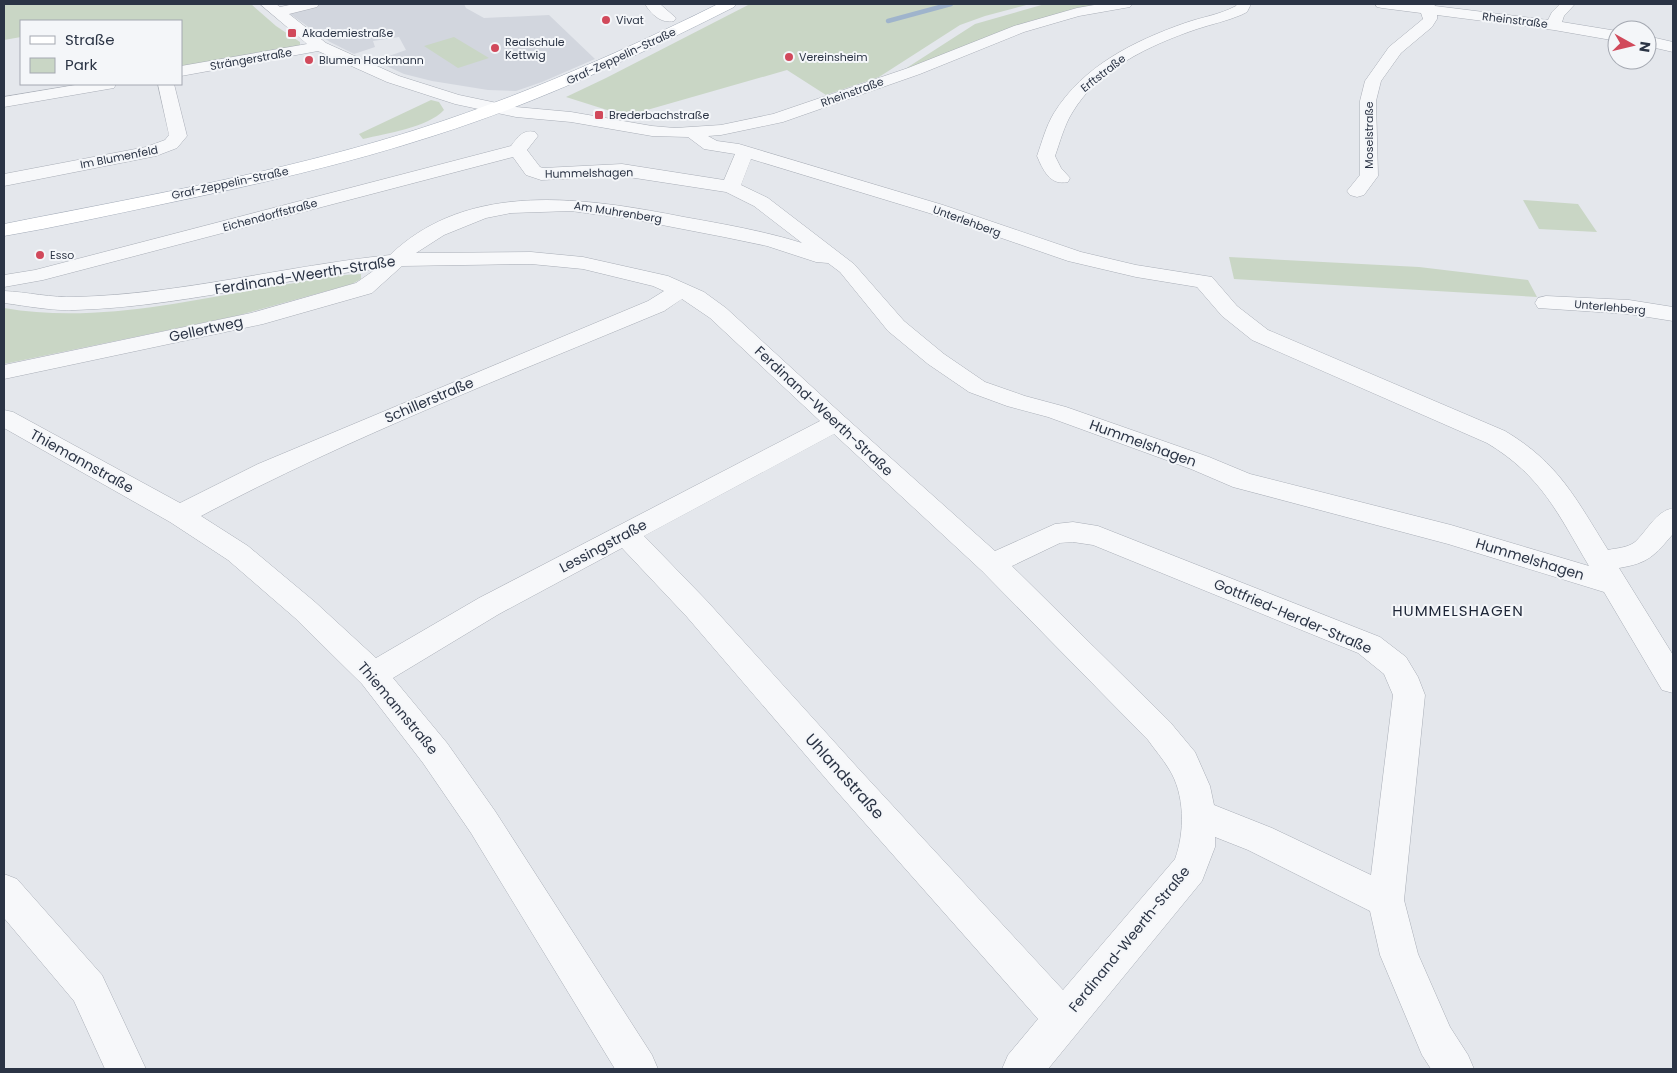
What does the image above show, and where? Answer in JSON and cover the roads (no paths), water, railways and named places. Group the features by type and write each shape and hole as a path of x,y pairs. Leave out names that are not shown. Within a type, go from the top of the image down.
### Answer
{"main road":[{"name":"Graf-Zeppelin-Straße","path":"4,230 252,179 386,145 504,106 553,87 729,4"}],"street":[{"path":"272,8 312,4"},
{"path":"652,4 664,16 669,18"},
{"name":"Rheinstraße","path":"504,106 544,116 571,117 652,131 693,132 721,130 759,123 803,110 920,68 1019,29 1077,12 1125,4"},
{"name":"Erftstraße","path":"1061,178 1053,171 1046,156 1060,119 1079,91 1110,64 1137,48 1193,25 1234,14 1242,9 1244,4"},
{"name":"Rheinstraße","path":"1382,4 1428,6 1607,34"},
{"path":"1554,25 1557,15 1568,4"},
{"name":"Moselstraße","path":"1357,191 1369,176 1368,101 1373,81 1395,50 1427,24 1430,19 1428,6"},
{"path":"272,8 320,46 393,79 455,99 504,106"},
{"path":"1657,43 1673,47"},
{"name":"Strängerstraße","path":"182,71 320,46"},
{"path":"4,102 102,85"},
{"name":"Im Blumenfeld","path":"4,180 150,152 171,144 178,136 166,85"},
{"path":"553,87 551,100 554,111"},
{"path":"425,88 456,91 504,106"},
{"path":"453,123 456,110 455,99"},
{"name":"Rheinstraße","path":"504,106 554,111 571,117"},
{"path":"721,130 725,141 739,150 731,188"},
{"name":"Unterlehberg","path":"693,132 701,142 713,147 739,150 936,209 1075,256 1136,271 1204,282"},
{"name":"Hummelshagen","path":"523,143 534,170 542,174 622,170 731,188 761,202 847,268 896,326 917,345 964,379 991,392 1057,412 1200,463 1242,481 1451,535 1609,573"},
{"name":"Eichendorffstraße","path":"4,281 36,276 523,143"},
{"name":"Am Muhrenberg","path":"397,260 414,244 453,224 484,213 523,205 566,204 607,209 743,234 817,255 847,268"},
{"name":"Ferdinand-Weerth-Straße","path":"4,297 73,304 124,301 197,292 362,264 397,260 531,258 583,263 660,281 696,297 718,313 836,424 992,564 1159,731 1183,762 1193,786 1199,815 1197,847 1189,869 1022,1069"},
{"name":"Gellertweg","path":"4,372 255,319 364,288 377,280 397,260"},
{"name":"Hummelshagen","path":"1204,282 1215,297 1238,321 1260,335 1496,437 1520,451 1544,472 1558,491 1673,681"},
{"name":"Schillerstraße","path":"180,515 267,470 384,419 656,306 680,290"},
{"name":"Unterlehberg","path":"1546,303 1629,307 1673,314"},
{"name":"Thiemannstraße","path":"4,418 180,515 238,553 305,610 373,675 435,752 483,822 638,1069"},
{"name":"Lessingstraße","path":"373,675 489,606 836,424"},
{"name":"Hummelshagen","path":"1609,573 1631,556 1644,549 1673,517"},
{"name":"Gottfried-Herder-Straße","path":"992,564 1055,534 1073,532 1098,536 1369,645 1390,659 1404,676 1409,695 1386,900 1399,955 1436,1041 1454,1069"},
{"name":"Uhlandstraße","path":"625,534 697,609 845,777 1064,1019"},
{"path":"1199,815 1260,839 1386,900"},
{"path":"4,891 88,988 126,1069"}],"waterway":[{"path":"888,21 951,4"}],"place":[{"name":"Vivat","path":"606,20"},
{"name":"Akademiestraße","path":"292,33"},
{"name":"Realschule Kettwig","path":"495,48"},
{"name":"Vereinsheim","path":"789,57"},
{"name":"Blumen Hackmann","path":"309,60"},
{"name":"Brederbachstraße","path":"599,115"},
{"name":"Esso","path":"40,255"}],"district":[{"name":"HUMMELSHAGEN","path":"1458,611"}]}
